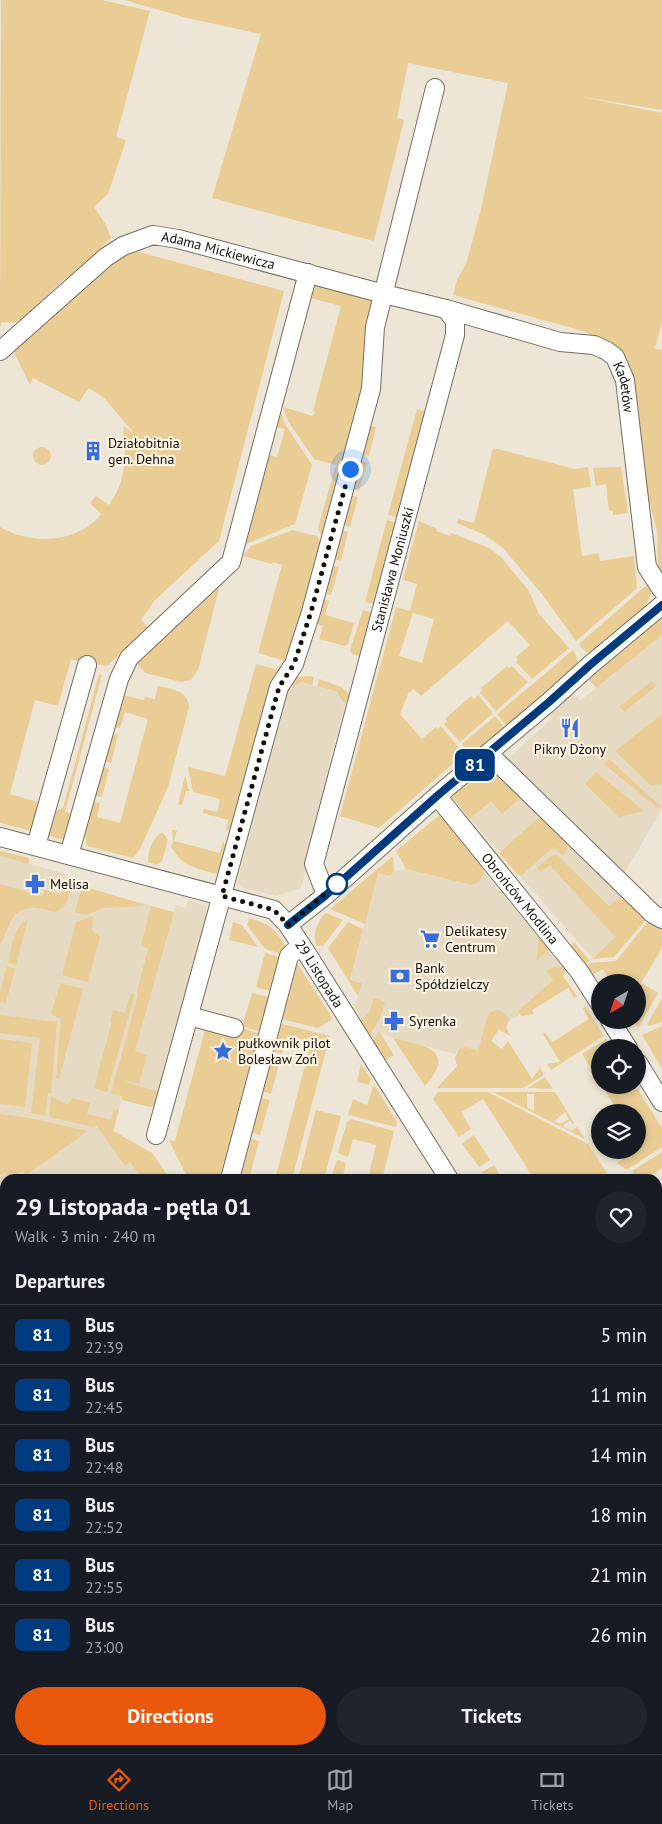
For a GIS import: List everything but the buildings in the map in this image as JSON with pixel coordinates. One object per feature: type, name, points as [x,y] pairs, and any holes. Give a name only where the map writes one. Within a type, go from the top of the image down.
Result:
[{"type":"street","points":[[156,1135],[279,687],[294,664],[308,620],[371,389],[375,326],[435,88]]},
{"type":"street","name":"Adama Mickiewicza","points":[[0,351],[106,257],[124,246],[153,235],[178,239],[384,294]]},
{"type":"street","points":[[69,855],[119,679],[129,658],[231,562],[308,273]]},
{"type":"street","points":[[384,294],[446,309]]},
{"type":"street","name":"Kadetów","points":[[446,309],[560,342],[594,345],[615,357],[625,380],[647,567],[662,590]]},
{"type":"street","name":"Stanisława Moniuszki","points":[[326,895],[314,864],[455,335],[455,321],[446,309]]},
{"type":"street","points":[[288,925],[326,895],[437,796],[662,605]]},
{"type":"street","points":[[36,846],[87,665]]},
{"type":"street","points":[[488,753],[653,914],[662,919]]},
{"type":"street","name":"Obrońców Modlina","points":[[437,796],[579,971],[591,990]]},
{"type":"street","name":"29 Listopada","points":[[0,837],[274,910],[288,925],[446,1174]]},
{"type":"street","points":[[231,1174],[288,956],[301,945]]},
{"type":"street","points":[[189,1016],[234,1028]]},
{"type":"street","points":[[646,1076],[662,1102]]},
{"type":"shaded area","points":[[1,0],[102,0],[150,11],[116,137],[126,140],[108,194],[94,207],[106,225],[111,238],[70,278],[64,279],[23,319],[13,323],[2,322],[0,328]]},
{"type":"shaded area","points":[[124,0],[662,0],[662,110],[578,96],[662,113],[662,322],[655,348],[662,350],[662,580],[658,569],[657,531],[649,501],[630,379],[611,348],[586,332],[453,295],[457,280],[467,261],[481,209],[508,83],[408,63],[397,118],[404,120],[374,241],[212,198],[261,34],[187,18]]},
{"type":"shaded area","points":[[135,251],[284,291],[219,541],[154,601],[141,620],[148,628],[107,666],[98,664],[97,666],[71,659],[58,706],[35,700],[10,794],[38,802],[31,831],[0,823],[0,527],[25,537],[39,539],[67,536],[91,524],[101,514],[90,503],[96,496],[109,505],[122,476],[124,467],[123,426],[133,432],[105,399],[89,388],[79,402],[33,378],[30,385],[13,350],[115,261]]},
{"type":"shaded area","points":[[319,284],[370,297],[373,301],[366,376],[325,540],[318,530],[336,465],[314,459],[288,421],[283,407],[313,416],[315,412],[313,411],[341,306],[307,297],[313,285]]},
{"type":"shaded area","points":[[417,409],[428,412],[400,518],[388,515]]},
{"type":"shaded area","points":[[281,413],[285,424],[312,465],[295,524],[241,546],[266,454],[277,457],[285,429],[277,427]]},
{"type":"shaded area","points":[[367,425],[376,427],[369,456],[359,453]]},
{"type":"shaded area","points":[[42,447],[48,450],[51,456],[48,462],[42,465],[36,462],[33,456],[36,450]]},
{"type":"shaded area","points":[[493,448],[575,469],[588,467],[591,487],[573,489],[582,556],[599,553],[600,561],[634,556],[637,588],[576,641],[541,593],[503,548],[485,535],[457,523],[458,519],[474,523]]},
{"type":"shaded area","points":[[357,459],[367,462],[359,491],[350,489]]},
{"type":"shaded area","points":[[621,467],[628,513],[613,515],[613,511],[609,511],[606,484],[596,486],[593,468]]},
{"type":"shaded area","points":[[348,495],[358,497],[350,527],[340,524]]},
{"type":"shaded area","points":[[387,520],[398,523],[377,605],[365,602]]},
{"type":"shaded area","points":[[419,521],[437,529],[436,531],[450,536],[451,533],[489,548],[501,557],[529,591],[539,614],[569,648],[532,679],[516,662],[518,660],[516,657],[530,645],[508,621],[421,696],[413,689],[408,694],[400,714],[422,739],[436,727],[438,729],[441,726],[464,754],[379,828],[340,816],[396,607],[410,611],[417,584],[403,580]],"holes":[[[413,613],[434,619],[422,663],[399,656]]]},
{"type":"shaded area","points":[[339,529],[348,532],[341,561],[331,558]]},
{"type":"shaded area","points":[[292,530],[317,536],[323,547],[289,662],[258,653],[282,565],[243,556],[251,546]]},
{"type":"shaded area","points":[[329,564],[339,567],[331,595],[322,593]]},
{"type":"shaded area","points":[[219,583],[198,670],[191,680],[181,682],[145,673],[138,665],[138,659]]},
{"type":"shaded area","points":[[649,583],[651,593],[645,607],[592,653],[586,652],[579,644]]},
{"type":"shaded area","points":[[321,599],[329,601],[325,615],[354,623],[348,644],[345,646],[319,639],[323,626],[314,623]]},
{"type":"shaded area","points":[[363,610],[374,613],[363,657],[352,654],[350,650]]},
{"type":"shaded area","points":[[662,615],[662,635],[596,688],[588,678]]},
{"type":"shaded area","points":[[662,635],[662,714],[615,751],[651,786],[662,784],[662,809],[622,877],[504,763],[552,718],[547,712],[572,692],[580,701]]},
{"type":"shaded area","points":[[573,650],[578,665],[507,727],[497,714]]},
{"type":"shaded area","points":[[256,664],[278,670],[279,666],[284,668],[231,829],[226,831],[228,820],[203,813],[204,809],[217,812],[220,799],[193,792],[188,767],[225,776]]},
{"type":"shaded area","points":[[507,666],[509,668],[512,666],[528,682],[496,711],[480,693],[483,690],[481,688]]},
{"type":"shaded area","points":[[99,674],[102,675],[65,812],[76,815],[65,840],[47,835],[53,812],[63,808]]},
{"type":"shaded area","points":[[295,677],[314,677],[312,685],[301,682],[292,688]]},
{"type":"shaded area","points":[[319,679],[341,687],[349,694],[345,705],[337,692],[317,686]]},
{"type":"shaded area","points":[[652,681],[656,686],[624,712],[620,706]]},
{"type":"shaded area","points":[[301,682],[337,692],[345,705],[327,770],[331,772],[301,888],[276,896],[243,888],[237,883],[286,691]]},
{"type":"shaded area","points":[[158,686],[178,691],[186,697],[189,707],[168,787],[140,849],[133,858],[87,846],[85,836],[93,802],[100,803],[97,817],[120,823],[148,719],[125,712],[120,728],[113,727],[122,695],[144,700],[145,697],[155,699]]},
{"type":"shaded area","points":[[478,695],[493,713],[460,742],[444,724],[447,721],[445,719],[471,696],[474,699]]},
{"type":"shaded area","points":[[662,714],[662,784],[651,786],[615,751]]},
{"type":"shaded area","points":[[495,716],[505,728],[472,757],[462,744]]},
{"type":"shaded area","points":[[112,733],[118,735],[111,763],[104,761]]},
{"type":"shaded area","points":[[609,759],[661,807],[654,808],[655,806],[604,764]]},
{"type":"shaded area","points":[[487,766],[497,770],[524,795],[502,814],[491,801],[470,819],[452,797]]},
{"type":"shaded area","points":[[103,767],[109,769],[102,797],[95,796]]},
{"type":"shaded area","points":[[596,772],[644,811],[619,817],[585,784]]},
{"type":"shaded area","points":[[185,776],[189,791],[186,791],[182,805],[178,804]]},
{"type":"shaded area","points":[[524,795],[649,916],[593,959],[470,819],[491,801],[502,813]]},
{"type":"shaded area","points":[[442,813],[483,863],[484,873],[479,882],[471,885],[406,869],[396,851]]},
{"type":"shaded area","points":[[543,814],[566,838],[566,850],[563,856],[553,847],[522,875],[518,875],[499,853]]},
{"type":"shaded area","points":[[172,830],[177,830],[174,841],[220,853],[223,842],[229,850],[222,876],[195,868],[181,860],[171,847],[173,841]]},
{"type":"shaded area","points":[[162,832],[168,840],[162,861],[157,865],[148,862],[149,853],[153,841]]},
{"type":"shaded area","points":[[0,851],[29,858],[29,864],[0,856]]},
{"type":"shaded area","points":[[556,854],[609,906],[617,899],[627,901],[649,916],[614,957],[593,959],[615,937],[550,865],[541,872],[537,868],[552,855]]},
{"type":"shaded area","points":[[0,856],[67,874],[65,881],[72,884],[173,912],[176,905],[186,908],[188,900],[205,906],[208,913],[206,926],[159,1094],[156,1091],[126,1083],[113,1131],[152,1153],[167,1174],[0,1174]]},
{"type":"shaded area","points":[[393,856],[394,871],[390,876],[378,873],[365,924],[330,909]]},
{"type":"shaded area","points":[[406,869],[471,885],[483,877],[484,873],[521,916],[526,917],[561,966],[553,967],[546,971],[553,980],[519,1010],[518,1017],[510,1019],[502,1012],[490,1012],[478,1051],[466,1047],[455,1054],[393,1038],[379,1032],[373,1042],[350,1006],[355,1003],[362,983],[350,980],[378,873],[390,876],[394,871]]},
{"type":"shaded area","points":[[65,881],[72,884],[67,900],[60,910],[56,912],[35,908],[24,909],[14,916],[0,945],[0,884],[43,896],[44,890],[61,894]]},
{"type":"shaded area","points":[[82,886],[145,904],[143,906],[103,908],[87,915],[75,912]]},
{"type":"shaded area","points":[[151,906],[174,912],[135,1051],[147,1055],[139,1084],[126,1082],[156,1091],[159,1094],[155,1106],[150,1107],[122,1100],[122,1096],[111,1093],[138,995],[137,991],[148,949],[141,945]]},
{"type":"shaded area","points":[[326,913],[343,920],[323,946],[317,946],[316,928]]},
{"type":"shaded area","points":[[93,916],[92,930],[100,937],[88,981],[90,983],[62,975],[76,922]]},
{"type":"shaded area","points":[[249,918],[267,925],[275,931],[286,947],[284,955],[265,949],[247,925]]},
{"type":"shaded area","points":[[28,919],[16,965],[8,963],[16,932]]},
{"type":"shaded area","points":[[650,919],[662,927],[662,948],[646,975],[606,974],[603,969],[590,976],[584,970],[590,963],[616,961]]},
{"type":"shaded area","points":[[233,922],[242,925],[258,947],[229,940]]},
{"type":"shaded area","points":[[348,922],[363,929],[350,980],[362,983],[358,996],[328,948]]},
{"type":"shaded area","points":[[539,934],[549,949],[537,961]]},
{"type":"shaded area","points":[[574,942],[590,961],[584,965],[570,947]]},
{"type":"shaded area","points":[[265,953],[284,958],[274,992],[256,987]]},
{"type":"shaded area","points":[[294,959],[333,1019],[318,1028],[281,1019]]},
{"type":"shaded area","points":[[7,966],[15,969],[6,1003],[0,1002],[0,993]]},
{"type":"shaded area","points":[[563,966],[566,970],[563,976],[577,996],[574,998],[568,988],[532,1010],[534,1014],[522,1016],[518,1012],[519,1010],[553,980],[546,971],[553,967]]},
{"type":"shaded area","points":[[60,983],[83,989],[59,1079],[56,1078],[61,1019],[51,1014]]},
{"type":"shaded area","points":[[646,986],[658,993],[646,1014]]},
{"type":"shaded area","points":[[131,993],[134,994],[134,997],[107,1092],[94,1088],[112,1021],[110,1021],[113,1010],[125,1013]]},
{"type":"shaded area","points":[[252,993],[273,998],[264,1033],[242,1026]]},
{"type":"shaded area","points":[[374,998],[385,1002],[381,1016],[369,1037],[360,1023],[370,1011]]},
{"type":"shaded area","points":[[662,999],[662,1022],[649,1026],[647,1024]]},
{"type":"shaded area","points":[[585,1006],[591,1015],[591,1029],[600,1029],[604,1036],[599,1039],[591,1039],[591,1044],[551,1070],[547,1064],[560,1062],[543,1034],[545,1032],[552,1042],[589,1019],[583,1009]]},
{"type":"shaded area","points":[[497,1010],[510,1019],[506,1027],[511,1037],[499,1029],[491,1041],[502,1049],[508,1041],[532,1079],[540,1068],[544,1075],[523,1088],[437,1088],[457,1066],[455,1058],[459,1049],[466,1047],[478,1051],[488,1015],[490,1012]]},
{"type":"shaded area","points":[[0,1015],[57,1022],[51,1093],[48,1093],[45,1116],[31,1113],[40,1038],[0,1033]]},
{"type":"shaded area","points":[[279,1023],[330,1036],[293,1174],[276,1174],[311,1043],[287,1036],[282,1054],[269,1050]]},
{"type":"shaded area","points":[[206,1026],[240,1035],[242,1028],[263,1035],[226,1174],[186,1174],[169,1140],[175,1141]]},
{"type":"shaded area","points":[[662,1026],[662,1069],[646,1039],[642,1035]]},
{"type":"shaded area","points":[[379,1031],[394,1055],[385,1061],[373,1042]]},
{"type":"shaded area","points":[[393,1038],[425,1047],[433,1051],[437,1056],[438,1064],[425,1086]]},
{"type":"shaded area","points":[[0,1039],[32,1043],[25,1107],[0,1104]]},
{"type":"shaded area","points":[[591,1048],[591,1068],[582,1054]]},
{"type":"shaded area","points":[[267,1056],[280,1060],[271,1094],[258,1090]]},
{"type":"shaded area","points":[[361,1064],[371,1079],[369,1085],[357,1082]]},
{"type":"shaded area","points":[[545,1077],[553,1089],[528,1088]]},
{"type":"shaded area","points":[[374,1084],[397,1122],[396,1127],[348,1115],[353,1099],[367,1105]]},
{"type":"shaded area","points":[[438,1092],[488,1092],[588,1144],[591,1149],[591,1159],[598,1159],[607,1173],[531,1174],[483,1099],[461,1112],[471,1129],[459,1137],[433,1099]]},
{"type":"shaded area","points":[[493,1092],[555,1092],[574,1123],[572,1124],[570,1120],[562,1126],[572,1131],[577,1127],[585,1139]],"holes":[[[527,1094],[534,1094],[534,1111],[527,1107]],[[565,1112],[569,1119],[560,1124],[554,1121]]]},
{"type":"shaded area","points":[[607,1094],[641,1094],[662,1128],[662,1147],[646,1157],[646,1104],[614,1104]]},
{"type":"shaded area","points":[[51,1096],[68,1105],[72,1098],[90,1103],[87,1114],[111,1120],[114,1110],[119,1110],[113,1131],[152,1153],[167,1174],[138,1174],[130,1162],[125,1166],[96,1125],[94,1127],[49,1117]]},
{"type":"shaded area","points":[[256,1096],[270,1100],[260,1135],[247,1131]]},
{"type":"shaded area","points":[[316,1110],[341,1116],[325,1174],[299,1174]]},
{"type":"shaded area","points":[[0,1114],[30,1118],[88,1131],[27,1174],[23,1170],[18,1174],[7,1174],[5,1172],[0,1174]]},
{"type":"shaded area","points":[[351,1119],[394,1131],[383,1174],[369,1174],[376,1145],[353,1139],[348,1157],[338,1152],[347,1122]]},
{"type":"shaded area","points":[[474,1135],[490,1160],[479,1167],[462,1144]]},
{"type":"shaded area","points":[[245,1137],[259,1141],[250,1174],[236,1171]]},
{"type":"shaded area","points":[[662,1152],[662,1168],[653,1174],[634,1174],[632,1171]]},
{"type":"shaded area","points":[[623,1159],[643,1159],[628,1169],[617,1163]]},
{"type":"shaded area","points":[[338,1160],[346,1163],[343,1174],[332,1174]]},
{"type":"shaded area","points":[[494,1165],[499,1174],[483,1174],[482,1172]]},
{"type":"bus line","name":"81","points":[[288,925],[326,895],[437,796],[662,605]]},
{"type":"place","name":"Działobitnia gen. Dehna","points":[[93,451]]},
{"type":"place","name":"Pikny Dżony","points":[[570,728]]},
{"type":"place","name":"Melisa","points":[[35,884]]},
{"type":"place","name":"Delikatesy Centrum","points":[[430,939]]},
{"type":"place","name":"Bank Spółdzielczy","points":[[400,976]]},
{"type":"place","name":"Syrenka","points":[[394,1021]]},
{"type":"place","name":"pułkownik pilot Bolesław Zoń","points":[[223,1051]]},
{"type":"route","points":[[337,884],[288,925],[274,910],[222,896],[279,687],[294,664],[311,612],[350,469]]}]
